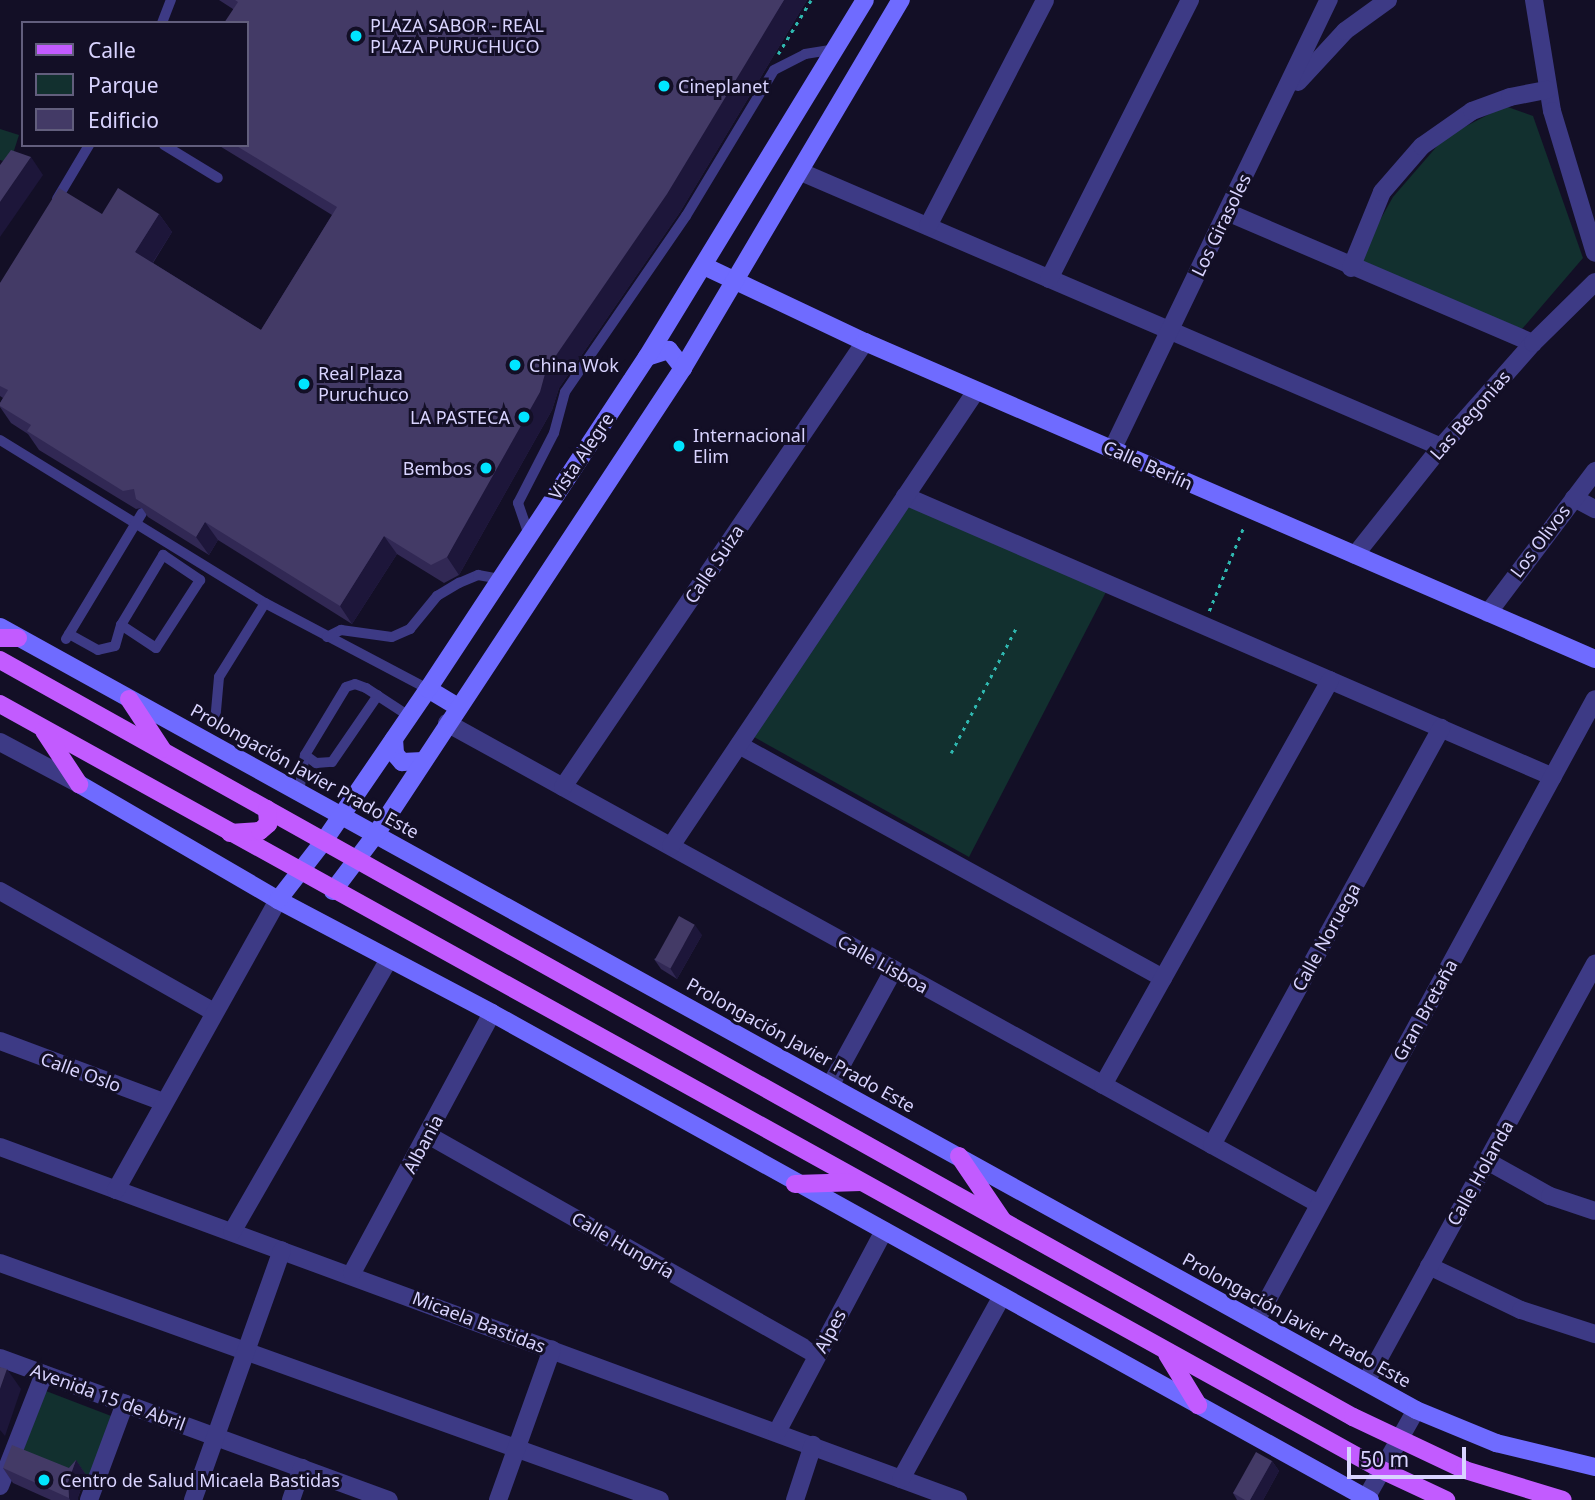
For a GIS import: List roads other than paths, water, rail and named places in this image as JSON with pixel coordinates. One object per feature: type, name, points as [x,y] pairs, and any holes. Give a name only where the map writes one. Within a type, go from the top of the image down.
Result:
[{"type":"main road","points":[[0,638],[18,638]]},
{"type":"main road","points":[[0,660],[1005,1224],[1399,1440],[1494,1482],[1563,1500]]},
{"type":"main road","points":[[129,699],[164,751]]},
{"type":"main road","points":[[0,704],[226,832],[1382,1470],[1446,1500]]},
{"type":"main road","points":[[42,728],[79,784]]},
{"type":"main road","points":[[226,832],[260,831],[268,824],[267,809]]},
{"type":"main road","points":[[959,1156],[1005,1224]]},
{"type":"main road","points":[[795,1184],[863,1182]]},
{"type":"main road","points":[[1160,1346],[1182,1373],[1198,1405]]},
{"type":"street","name":"Vista Alegre","points":[[278,900],[324,841],[428,689],[647,357],[865,0]]},
{"type":"street","name":"Vista Alegre","points":[[333,891],[376,834],[683,368],[737,282],[901,0]]},
{"type":"street","points":[[928,226],[1045,0]]},
{"type":"street","points":[[1049,279],[1189,0]]},
{"type":"street","name":"Los Girasoles","points":[[1112,450],[1329,0]]},
{"type":"street","points":[[1279,107],[1327,48],[1388,0]]},
{"type":"street","points":[[1534,0],[1547,90],[1595,253]]},
{"type":"street","points":[[1351,268],[1382,192],[1422,146],[1472,111],[1510,96],[1547,90]]},
{"type":"street","points":[[802,172],[1441,447]]},
{"type":"street","points":[[1227,212],[1351,268],[1533,342]]},
{"type":"street","name":"Calle Berlín","points":[[704,266],[976,391],[1595,659]]},
{"type":"street","name":"Las Begonias","points":[[1355,555],[1441,447],[1533,342],[1595,282]]},
{"type":"street","name":"Calle Suiza","points":[[563,787],[865,342]]},
{"type":"street","points":[[647,357],[669,350],[683,368]]},
{"type":"street","points":[[671,846],[976,391]]},
{"type":"street","name":"Los Olivos","points":[[1488,613],[1595,471]]},
{"type":"street","points":[[905,496],[1553,777]]},
{"type":"street","points":[[1574,498],[1595,509]]},
{"type":"street","name":"Prolongación Javier Prado Este","points":[[0,627],[1416,1410],[1496,1443],[1595,1467]]},
{"type":"street","points":[[1103,1085],[1329,680]]},
{"type":"street","points":[[428,689],[458,707]]},
{"type":"street","name":"Gran Bretaña","points":[[1256,1321],[1595,699]]},
{"type":"street","name":"Calle Lisboa","points":[[447,723],[1319,1204]]},
{"type":"street","name":"Calle Noruega","points":[[1212,1145],[1441,728]]},
{"type":"street","points":[[394,739],[395,754],[402,762],[423,761]]},
{"type":"street","points":[[0,742],[79,784],[278,900],[492,1013],[795,1184],[1367,1499],[1416,1410]]},
{"type":"street","points":[[738,745],[1163,978]]},
{"type":"street","points":[[0,891],[212,1011]]},
{"type":"street","points":[[116,1190],[212,1011],[278,900]]},
{"type":"street","points":[[232,1232],[389,959]]},
{"type":"street","name":"Calle Holanda","points":[[1366,1382],[1595,964]]},
{"type":"street","points":[[830,1086],[894,970]]},
{"type":"street","name":"Albania","points":[[352,1273],[492,1013]]},
{"type":"street","name":"Calle Oslo","points":[[0,1041],[163,1102]]},
{"type":"street","name":"Calle Hungría","points":[[428,1135],[817,1355]]},
{"type":"street","name":"Micaela Bastidas","points":[[0,1147],[352,1273],[958,1500]]},
{"type":"street","points":[[1487,1161],[1550,1196],[1595,1211]]},
{"type":"street","name":"Alpes","points":[[777,1432],[884,1231]]},
{"type":"street","points":[[193,1500],[282,1250]]},
{"type":"street","points":[[0,1263],[660,1500]]},
{"type":"street","points":[[1429,1266],[1521,1310],[1595,1335]]},
{"type":"street","points":[[901,1479],[1002,1296]]},
{"type":"street","points":[[498,1500],[552,1349]]},
{"type":"street","name":"Avenida 15 de Abril","points":[[0,1359],[389,1500]]},
{"type":"street","points":[[0,1486],[44,1374]]},
{"type":"street","points":[[89,1500],[125,1403]]},
{"type":"street","points":[[795,1500],[813,1445]]},
{"type":"street","points":[[290,1500],[302,1468]]},
{"type":"lane","points":[[163,21],[171,0]]},
{"type":"lane","points":[[529,535],[517,503],[554,433],[565,393],[686,216],[774,70],[804,54],[836,49]]},
{"type":"lane","points":[[49,211],[88,147]]},
{"type":"lane","points":[[167,147],[218,178]]},
{"type":"lane","points":[[0,440],[265,603],[428,689]]},
{"type":"lane","points":[[121,625],[156,648],[200,580],[163,555],[121,625],[114,646],[98,650],[67,637],[142,513]]},
{"type":"lane","points":[[327,636],[341,630],[392,637],[410,629],[436,596],[458,583],[478,575],[500,579]]},
{"type":"lane","points":[[215,722],[219,677],[265,603]]},
{"type":"lane","points":[[299,792],[305,755],[346,687],[355,684],[378,695],[409,716]]},
{"type":"lane","points":[[305,755],[316,763],[332,762],[378,695]]},
{"type":"place","name":"PLAZA SABOR - REAL PLAZA PURUCHUCO","points":[[356,36]]},
{"type":"place","name":"Cineplanet","points":[[664,86]]},
{"type":"place","name":"China Wok","points":[[515,365]]},
{"type":"place","name":"Real Plaza Puruchuco","points":[[304,384]]},
{"type":"place","name":"LA PASTECA","points":[[524,417]]},
{"type":"place","name":"Internacional Elim","points":[[679,446]]},
{"type":"place","name":"Bembos","points":[[486,468]]},
{"type":"place","name":"Centro de Salud Micaela Bastidas","points":[[44,1480]]}]
